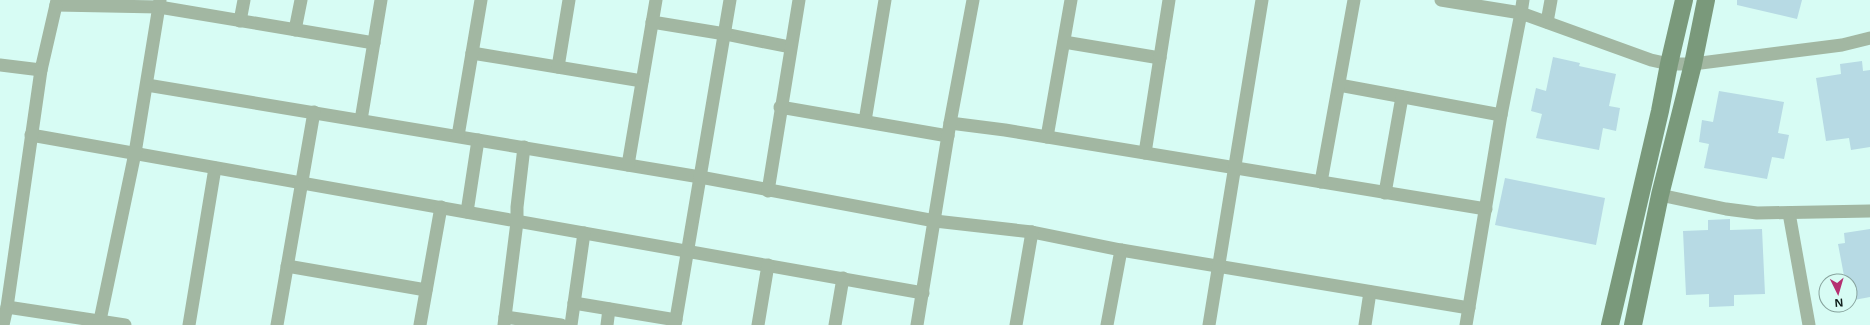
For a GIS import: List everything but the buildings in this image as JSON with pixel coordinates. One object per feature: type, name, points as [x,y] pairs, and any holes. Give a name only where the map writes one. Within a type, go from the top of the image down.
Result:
[{"type":"main road","points":[[1610,325],[1660,111],[1684,0]]},
{"type":"main road","points":[[1633,325],[1660,196],[1693,64],[1706,0]]},
{"type":"street","points":[[240,21],[244,0]]},
{"type":"street","points":[[295,30],[300,0]]},
{"type":"street","points":[[361,120],[381,0]]},
{"type":"street","points":[[458,136],[481,0]]},
{"type":"street","points":[[558,67],[569,0]]},
{"type":"street","points":[[628,165],[656,0]]},
{"type":"street","points":[[574,303],[676,322],[730,0]]},
{"type":"street","points":[[768,191],[780,107],[799,0]]},
{"type":"street","points":[[866,121],[885,0]]},
{"type":"street","points":[[917,325],[949,129],[973,0]]},
{"type":"street","points":[[1048,137],[1071,0]]},
{"type":"street","points":[[1145,153],[1169,0]]},
{"type":"street","points":[[1208,325],[1262,0]]},
{"type":"street","points":[[1321,182],[1354,0]]},
{"type":"street","points":[[1441,0],[1522,6],[1546,22],[1651,60],[1669,64],[1693,64],[1842,45],[1870,38]]},
{"type":"street","points":[[1546,22],[1551,0]]},
{"type":"street","points":[[3,325],[7,307],[6,270],[31,135],[41,70],[56,2],[160,4],[240,21],[374,43]]},
{"type":"street","points":[[99,323],[135,153],[148,84],[160,4]]},
{"type":"street","points":[[1466,325],[1501,115],[1522,6]]},
{"type":"street","points":[[652,22],[725,34],[790,47]]},
{"type":"street","points":[[1064,42],[1160,58]]},
{"type":"street","points":[[472,52],[642,81]]},
{"type":"street","points":[[0,65],[41,70]]},
{"type":"street","points":[[148,84],[700,177],[768,191],[935,221],[1032,232],[1121,250],[1469,308]]},
{"type":"street","points":[[1339,85],[1501,115]]},
{"type":"street","points":[[1385,193],[1402,96]]},
{"type":"street","points":[[780,107],[866,121],[1048,137],[1486,209]]},
{"type":"street","points":[[277,325],[314,112]]},
{"type":"street","points":[[31,135],[441,207],[517,222],[688,250],[923,292]]},
{"type":"street","points":[[467,212],[478,140]]},
{"type":"street","points":[[524,147],[517,207],[517,222],[504,321],[561,325]]},
{"type":"street","points":[[189,325],[215,168]]},
{"type":"street","points":[[1660,196],[1726,209],[1756,213],[1870,211]]},
{"type":"street","points":[[420,325],[441,207]]},
{"type":"street","points":[[1789,213],[1809,325]]},
{"type":"street","points":[[1016,325],[1032,232]]},
{"type":"street","points":[[571,325],[584,233]]},
{"type":"street","points":[[1107,325],[1121,250]]},
{"type":"street","points":[[758,325],[768,265]]},
{"type":"street","points":[[287,266],[426,290]]},
{"type":"street","points":[[835,325],[844,278]]},
{"type":"street","points":[[1365,325],[1370,292]]},
{"type":"street","points":[[7,307],[99,323],[125,325]]},
{"type":"street","points":[[607,325],[609,309]]}]
